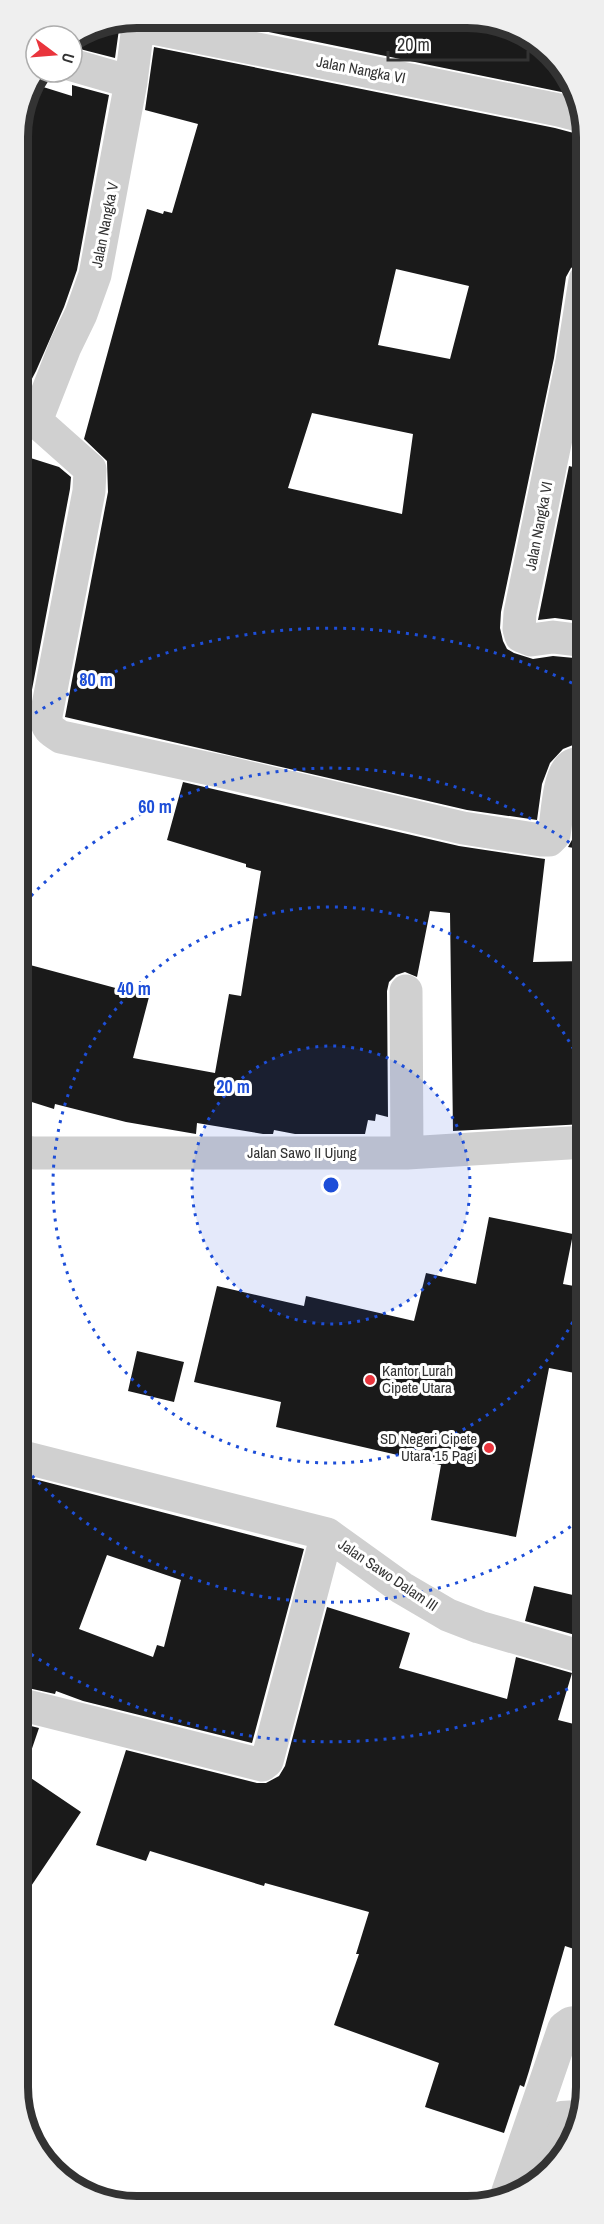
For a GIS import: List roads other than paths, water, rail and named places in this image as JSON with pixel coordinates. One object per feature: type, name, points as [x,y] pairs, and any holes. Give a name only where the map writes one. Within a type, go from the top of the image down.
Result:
[{"type":"street","name":"Jalan Nangka V","points":[[29,415],[81,314],[95,275],[131,82],[138,28]]},
{"type":"street","name":"Jalan Nangka VI","points":[[172,28],[573,114]]},
{"type":"street","points":[[84,68],[131,82]]},
{"type":"street","name":"Jalan Nangka VI","points":[[576,337],[520,613],[519,629],[521,636],[526,639],[553,637],[576,639]]},
{"type":"street","points":[[29,419],[90,469],[91,480],[46,716],[46,725],[50,731],[61,737],[229,773],[462,828],[541,840],[549,840],[554,835],[563,777],[570,766],[576,764]]},
{"type":"street","points":[[406,992],[407,1153]]},
{"type":"street","name":"Jalan Sawo II Ujung","points":[[28,1152],[407,1153],[575,1143]]},
{"type":"street","points":[[28,1458],[327,1534],[267,1761],[262,1765],[28,1706]]},
{"type":"street","name":"Jalan Sawo Dalam III","points":[[327,1534],[402,1588],[448,1615],[479,1627],[575,1655]]},
{"type":"street","points":[[510,2186],[564,2028],[575,2022]]},
{"type":"lane","points":[[541,2165],[555,2121],[561,2112],[573,2111]]},
{"type":"place","name":"Kantor Lurah Cipete Utara","points":[[370,1380]]},
{"type":"place","name":"SD Negeri Cipete Utara 15 Pagi","points":[[489,1448]]}]
